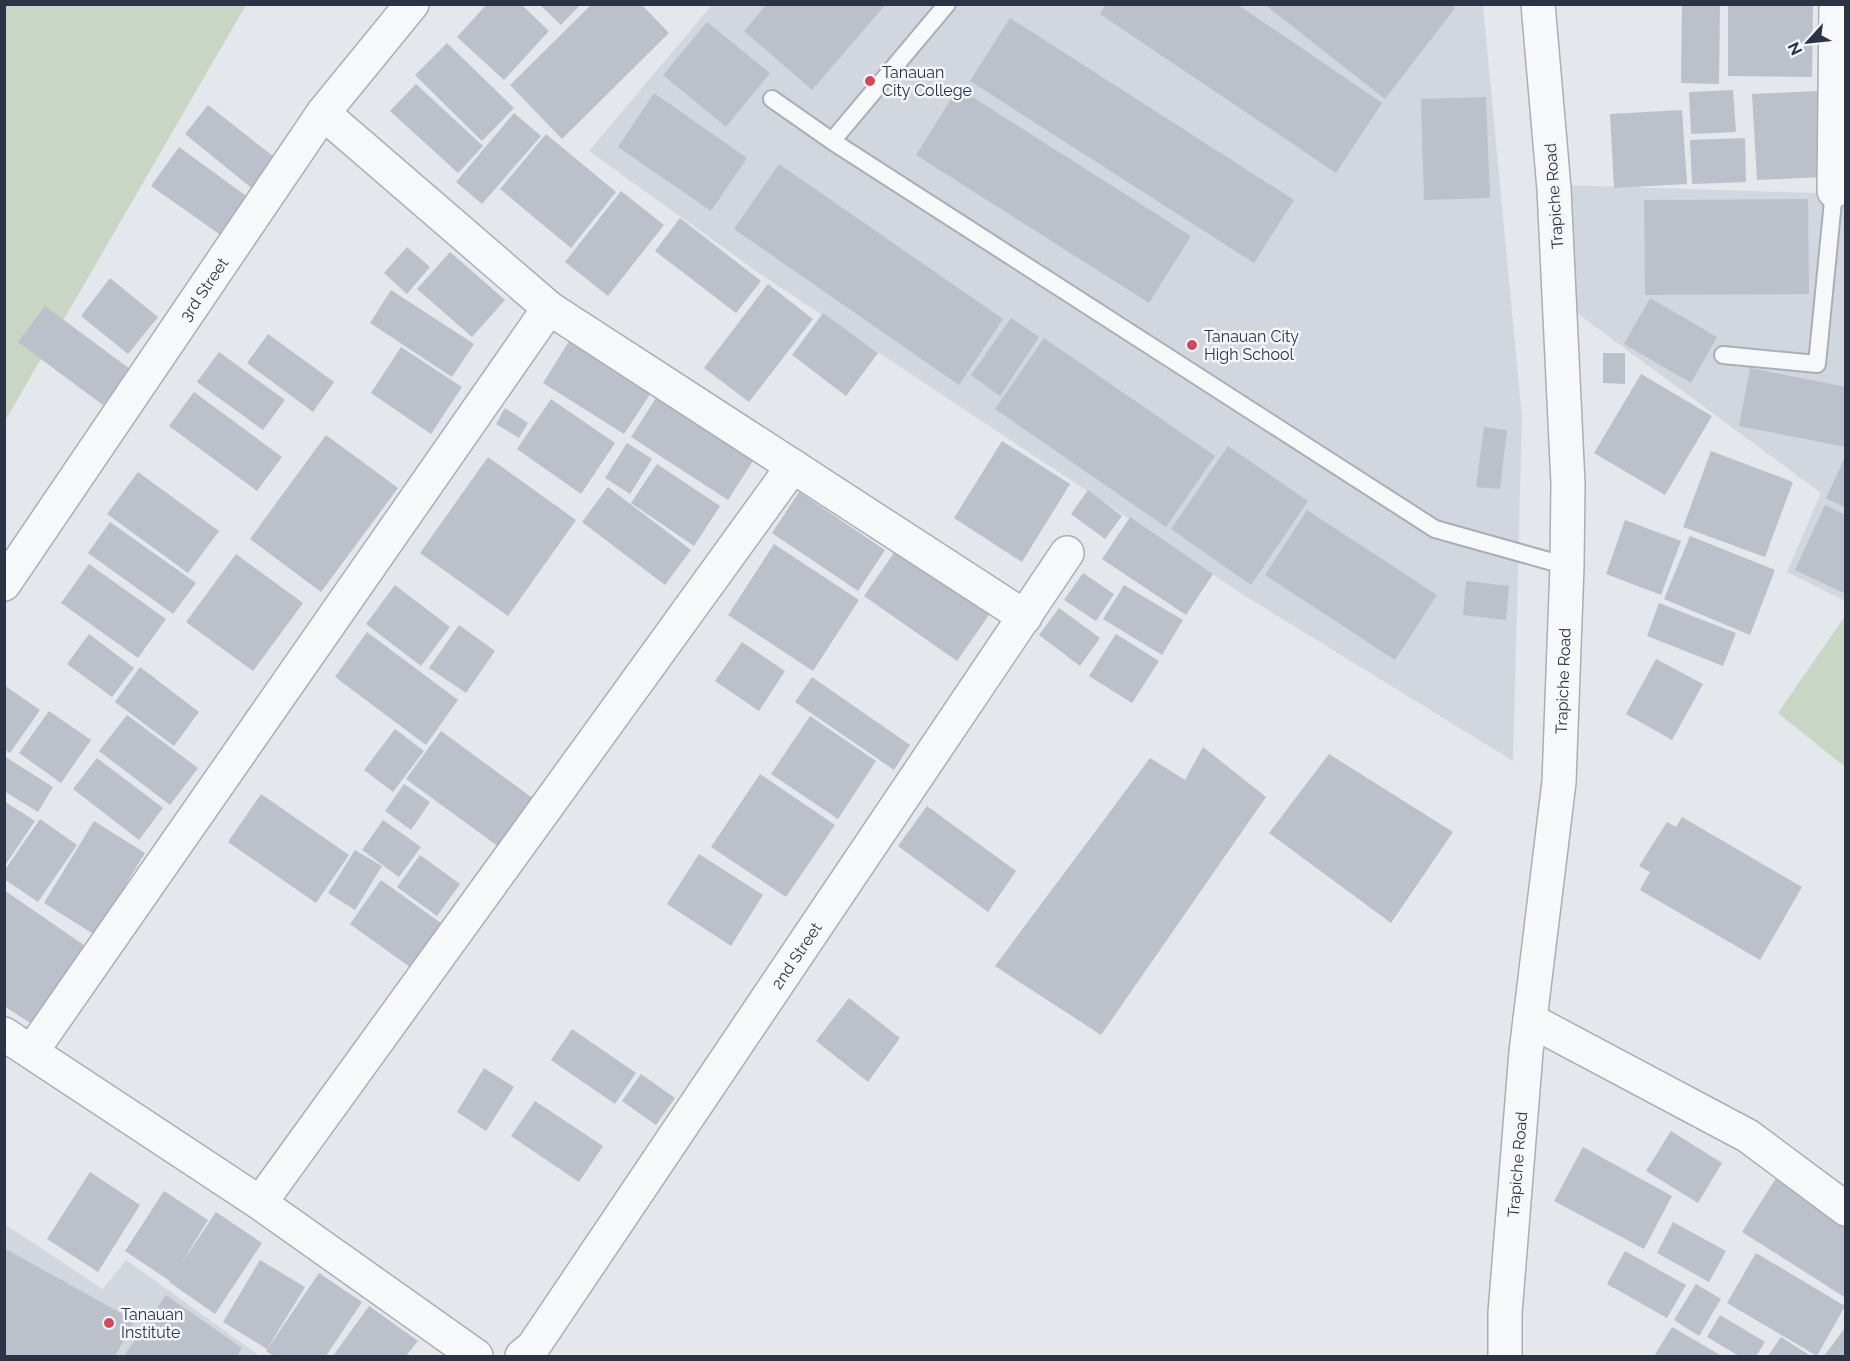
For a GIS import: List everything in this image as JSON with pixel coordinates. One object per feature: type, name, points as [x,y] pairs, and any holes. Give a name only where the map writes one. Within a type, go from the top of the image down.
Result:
[{"type":"street","name":"3rd Street","points":[[4,584],[322,113],[412,4]]},
{"type":"street","name":"Trapiche Road","points":[[1505,1356],[1505,1313],[1530,1020],[1559,782],[1567,566],[1568,484],[1554,189],[1538,4]]},
{"type":"street","points":[[1836,4],[1840,191]]},
{"type":"street","points":[[322,113],[549,308],[1025,616]]},
{"type":"street","points":[[32,1051],[549,308]]},
{"type":"street","points":[[260,1203],[793,466]]},
{"type":"street","name":"2nd Street","points":[[522,1356],[540,1337],[1067,553]]},
{"type":"street","points":[[1530,1020],[1748,1136],[1845,1209]]},
{"type":"street","points":[[4,1034],[260,1203],[476,1356]]},
{"type":"lane","points":[[832,141],[947,4]]},
{"type":"lane","points":[[771,99],[832,141],[1434,529],[1567,566]]},
{"type":"lane","points":[[1723,355],[1817,364],[1840,191]]},
{"type":"shaded area","name":"Tanauan City High School","points":[[712,5],[1483,5],[1522,418],[1513,761],[1247,597],[759,273],[589,151]]},
{"type":"shaded area","points":[[1564,185],[1845,194],[1845,601],[1787,572],[1821,493],[1570,308]]},
{"type":"shaded area","name":"Tanauan Institute","points":[[4,1224],[103,1289],[126,1260],[260,1356],[5,1356]]},
{"type":"green space","points":[[5,5],[246,5],[5,421]]},
{"type":"green space","points":[[1845,616],[1845,767],[1778,713]]},
{"type":"building","points":[[487,4],[521,4],[549,31],[504,80],[457,37]]},
{"type":"building","points":[[539,4],[581,4],[561,25]]},
{"type":"building","points":[[592,4],[641,4],[669,33],[562,139],[510,85]]},
{"type":"building","points":[[767,4],[886,4],[812,90],[744,31]]},
{"type":"building","points":[[1106,4],[1237,4],[1382,103],[1336,173],[1100,14]]},
{"type":"building","points":[[1264,4],[1451,4],[1455,8],[1385,99]]},
{"type":"building","points":[[1682,4],[1720,4],[1719,84],[1681,83]]},
{"type":"building","points":[[1728,4],[1813,4],[1812,77],[1728,76]]},
{"type":"building","points":[[1010,18],[1294,200],[1254,263],[970,81]]},
{"type":"building","points":[[707,22],[770,73],[726,127],[663,75]]},
{"type":"building","points":[[447,43],[514,108],[482,141],[415,75]]},
{"type":"building","points":[[416,84],[483,146],[458,173],[390,111]]},
{"type":"building","points":[[958,88],[1191,236],[1149,303],[916,155]]},
{"type":"building","points":[[1733,90],[1736,132],[1691,134],[1689,92]]},
{"type":"building","points":[[1820,91],[1825,177],[1757,180],[1752,94]]},
{"type":"building","points":[[654,93],[747,158],[711,211],[618,147]]},
{"type":"building","points":[[1486,97],[1490,198],[1424,200],[1421,99]]},
{"type":"building","points":[[208,105],[278,160],[254,190],[185,134]]},
{"type":"building","points":[[1682,110],[1687,184],[1614,188],[1610,114]]},
{"type":"building","points":[[514,113],[541,136],[482,204],[456,182]]},
{"type":"building","points":[[546,134],[616,192],[571,248],[500,189]]},
{"type":"building","points":[[1745,138],[1746,182],[1692,184],[1690,140]]},
{"type":"building","points":[[179,147],[249,198],[222,236],[151,186]]},
{"type":"building","points":[[779,164],[1003,319],[959,385],[734,229]]},
{"type":"building","points":[[621,191],[664,225],[608,296],[565,262]]},
{"type":"building","points":[[1808,199],[1809,294],[1645,295],[1644,200]]},
{"type":"building","points":[[680,218],[761,281],[736,313],[655,251]]},
{"type":"building","points":[[407,247],[430,267],[407,294],[384,273]]},
{"type":"building","points":[[450,252],[505,300],[472,337],[417,289]]},
{"type":"building","points":[[110,278],[158,317],[128,354],[81,316]]},
{"type":"building","points":[[768,284],[813,319],[749,402],[704,368]]},
{"type":"building","points":[[391,290],[474,344],[452,377],[370,323]]},
{"type":"building","points":[[1650,298],[1717,337],[1691,383],[1624,344]]},
{"type":"building","points":[[45,306],[130,369],[103,405],[18,342]]},
{"type":"building","points":[[823,313],[878,353],[846,396],[792,355]]},
{"type":"building","points":[[1011,318],[1039,337],[1000,396],[971,375]]},
{"type":"building","points":[[576,330],[658,382],[624,434],[543,383]]},
{"type":"building","points":[[268,334],[334,382],[313,412],[247,363]]},
{"type":"building","points":[[1044,338],[1215,456],[1166,527],[995,409]]},
{"type":"building","points":[[401,347],[462,387],[431,434],[371,393]]},
{"type":"building","points":[[219,352],[285,400],[263,430],[197,382]]},
{"type":"building","points":[[1603,353],[1625,353],[1625,384],[1603,383]]},
{"type":"building","points":[[1750,368],[1846,387],[1846,447],[1739,426]]},
{"type":"building","points":[[1641,374],[1712,416],[1665,495],[1594,453]]},
{"type":"building","points":[[663,387],[760,450],[728,500],[631,437]]},
{"type":"building","points":[[194,392],[282,457],[257,491],[169,426]]},
{"type":"building","points":[[551,399],[615,443],[581,494],[517,449]]},
{"type":"building","points":[[505,408],[528,423],[519,438],[496,424]]},
{"type":"building","points":[[1484,427],[1507,430],[1500,489],[1476,487]]},
{"type":"building","points":[[326,435],[398,488],[321,592],[250,539]]},
{"type":"building","points":[[1002,441],[1070,484],[1022,562],[954,518]]},
{"type":"building","points":[[627,443],[652,459],[630,494],[605,478]]},
{"type":"building","points":[[1228,446],[1308,501],[1251,585],[1171,529]]},
{"type":"building","points":[[1711,451],[1793,482],[1765,557],[1683,527]]},
{"type":"building","points":[[1846,455],[1846,508],[1826,498]]},
{"type":"building","points":[[488,457],[576,520],[508,616],[420,553]]},
{"type":"building","points":[[657,464],[720,506],[694,546],[631,503]]},
{"type":"building","points":[[138,472],[219,531],[188,573],[107,514]]},
{"type":"building","points":[[608,487],[691,550],[665,585],[582,522]]},
{"type":"building","points":[[1088,490],[1122,516],[1105,539],[1071,514]]},
{"type":"building","points":[[799,492],[885,550],[858,591],[772,533]]},
{"type":"building","points":[[1825,505],[1846,515],[1846,594],[1795,570]]},
{"type":"building","points":[[1307,510],[1437,595],[1395,660],[1265,575]]},
{"type":"building","points":[[1130,517],[1213,574],[1186,615],[1102,559]]},
{"type":"building","points":[[1625,520],[1681,541],[1661,595],[1606,574]]},
{"type":"building","points":[[110,522],[196,583],[173,614],[88,553]]},
{"type":"building","points":[[1690,536],[1775,570],[1750,635],[1664,599]]},
{"type":"building","points":[[903,540],[996,605],[957,661],[864,596]]},
{"type":"building","points":[[774,544],[859,600],[813,671],[728,615]]},
{"type":"building","points":[[236,554],[303,603],[253,671],[186,622]]},
{"type":"building","points":[[89,564],[166,619],[138,658],[61,603]]},
{"type":"building","points":[[1083,573],[1114,594],[1096,621],[1064,600]]},
{"type":"building","points":[[1466,581],[1509,586],[1506,620],[1463,615]]},
{"type":"building","points":[[395,585],[450,627],[421,666],[366,624]]},
{"type":"building","points":[[1124,585],[1183,620],[1162,655],[1103,619]]},
{"type":"building","points":[[1659,603],[1736,633],[1723,666],[1647,636]]},
{"type":"building","points":[[1059,608],[1100,638],[1080,666],[1039,635]]},
{"type":"building","points":[[459,625],[495,651],[466,693],[429,668]]},
{"type":"building","points":[[367,632],[458,700],[426,745],[335,677]]},
{"type":"building","points":[[89,634],[134,668],[112,697],[67,664]]},
{"type":"building","points":[[1116,634],[1159,661],[1132,703],[1089,676]]},
{"type":"building","points":[[742,642],[785,671],[759,711],[715,681]]},
{"type":"building","points":[[1656,659],[1703,684],[1672,740],[1626,714]]},
{"type":"building","points":[[140,667],[199,712],[174,746],[115,702]]},
{"type":"building","points":[[812,677],[910,745],[894,770],[795,702]]},
{"type":"building","points":[[4,685],[40,710],[10,753],[4,749]]},
{"type":"building","points":[[49,711],[91,740],[61,783],[19,753]]},
{"type":"building","points":[[127,715],[198,768],[170,805],[99,751]]},
{"type":"building","points":[[810,716],[876,761],[838,819],[771,774]]},
{"type":"building","points":[[395,729],[424,751],[393,792],[364,770]]},
{"type":"building","points":[[441,731],[538,802],[503,850],[406,779]]},
{"type":"building","points":[[1203,747],[1266,797],[1101,1035],[995,966],[1150,758],[1185,780]]},
{"type":"building","points":[[1329,754],[1453,832],[1391,923],[1269,833]]},
{"type":"building","points":[[4,756],[53,787],[38,812],[4,791]]},
{"type":"building","points":[[97,758],[163,808],[139,840],[73,789]]},
{"type":"building","points":[[760,774],[835,825],[786,897],[711,847]]},
{"type":"building","points":[[404,784],[430,802],[411,830],[385,811]]},
{"type":"building","points":[[261,794],[349,855],[316,903],[228,842]]},
{"type":"building","points":[[4,801],[35,821],[4,867]]},
{"type":"building","points":[[927,806],[1016,871],[988,912],[898,846]]},
{"type":"building","points":[[1682,817],[1802,887],[1760,960],[1640,890],[1650,872],[1639,866],[1667,822],[1676,827]]},
{"type":"building","points":[[40,819],[77,845],[38,902],[4,879],[4,871]]},
{"type":"building","points":[[383,820],[421,847],[399,877],[362,850]]},
{"type":"building","points":[[94,821],[145,853],[95,935],[44,903]]},
{"type":"building","points":[[355,850],[382,866],[355,910],[328,893]]},
{"type":"building","points":[[699,854],[763,895],[731,946],[667,904]]},
{"type":"building","points":[[420,855],[460,884],[437,916],[397,887]]},
{"type":"building","points":[[381,880],[445,926],[414,970],[350,924]]},
{"type":"building","points":[[4,890],[91,950],[38,1028],[4,1006]]},
{"type":"building","points":[[849,998],[900,1038],[868,1082],[816,1041]]},
{"type":"building","points":[[572,1029],[636,1073],[615,1104],[551,1060]]},
{"type":"building","points":[[484,1068],[514,1087],[486,1131],[457,1112]]},
{"type":"building","points":[[641,1074],[675,1098],[656,1125],[622,1101]]},
{"type":"building","points":[[535,1101],[603,1146],[579,1182],[511,1136]]},
{"type":"building","points":[[1671,1131],[1722,1163],[1698,1203],[1646,1171]]},
{"type":"building","points":[[1583,1147],[1672,1196],[1644,1249],[1554,1201]]},
{"type":"building","points":[[90,1172],[140,1205],[98,1272],[47,1239]]},
{"type":"building","points":[[1778,1175],[1846,1218],[1846,1298],[1742,1232]]},
{"type":"building","points":[[164,1191],[208,1220],[181,1264],[216,1212],[262,1243],[215,1314],[125,1251]]},
{"type":"building","points":[[1673,1222],[1726,1251],[1709,1282],[1657,1253]]},
{"type":"building","points":[[4,1248],[135,1321],[115,1356],[4,1356]]},
{"type":"building","points":[[1625,1251],[1686,1285],[1667,1318],[1607,1284]]},
{"type":"building","points":[[1756,1253],[1845,1306],[1817,1356],[1727,1303]]},
{"type":"building","points":[[260,1260],[305,1287],[267,1349],[223,1322]]},
{"type":"building","points":[[319,1273],[362,1302],[326,1356],[274,1356],[266,1351]]},
{"type":"building","points":[[1696,1284],[1721,1299],[1699,1336],[1674,1320]]},
{"type":"building","points":[[166,1295],[242,1348],[237,1356],[124,1356]]},
{"type":"building","points":[[369,1306],[418,1341],[406,1356],[333,1356]]},
{"type":"building","points":[[1720,1315],[1765,1342],[1756,1356],[1739,1356],[1707,1337]]},
{"type":"building","points":[[1846,1326],[1846,1356],[1824,1356]]},
{"type":"building","points":[[1672,1327],[1722,1356],[1654,1356]]},
{"type":"building","points":[[1781,1337],[1811,1356],[1768,1356]]},
{"type":"place","name":"Tanauan City College","points":[[870,81]]},
{"type":"place","name":"Tanauan City High School","points":[[1192,345]]},
{"type":"place","name":"Tanauan Institute","points":[[109,1323]]}]
